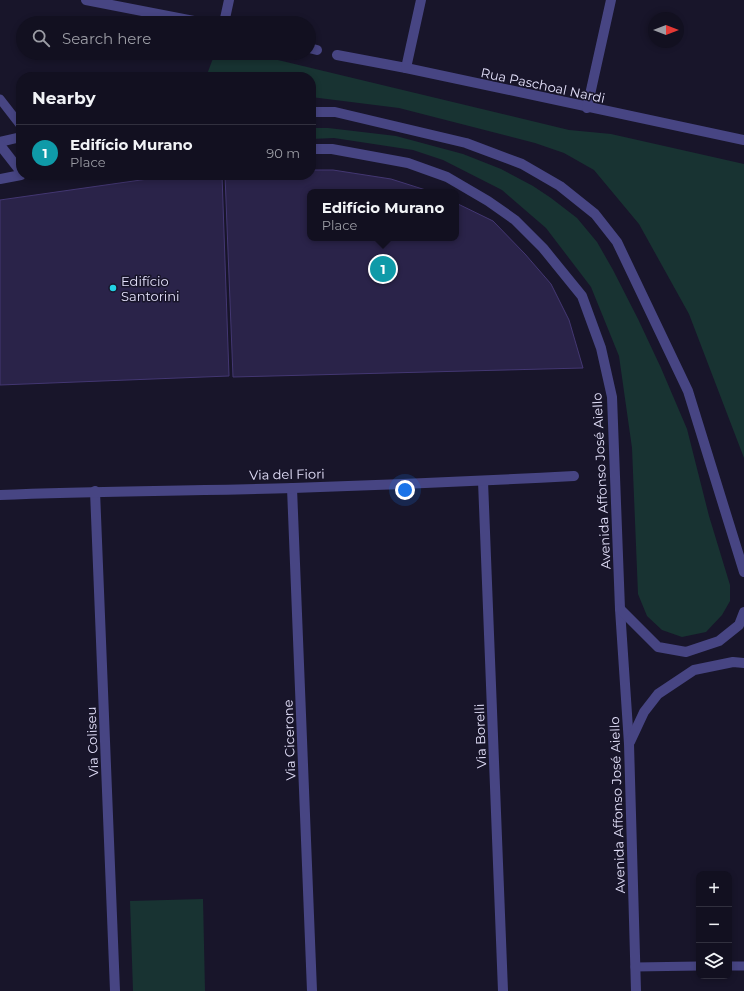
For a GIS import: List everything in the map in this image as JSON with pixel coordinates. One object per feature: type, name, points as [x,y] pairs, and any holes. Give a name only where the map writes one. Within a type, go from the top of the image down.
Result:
[{"type":"street","points":[[86,0],[168,16]]},
{"type":"street","points":[[226,16],[229,0]]},
{"type":"street","points":[[406,68],[421,0]]},
{"type":"street","points":[[587,108],[611,0]]},
{"type":"street","name":"Rua Paschoal Nardi","points":[[337,56],[406,68],[587,108],[744,140]]},
{"type":"street","points":[[316,112],[335,112],[466,143],[522,164],[560,186],[595,214],[617,242],[688,391],[744,572]]},
{"type":"street","points":[[16,138],[0,144],[16,166]]},
{"type":"street","name":"Avenida Affonso José Aiello","points":[[316,149],[332,149],[408,163],[447,177],[488,200],[515,220],[543,248],[582,296],[601,348],[612,397],[620,610],[629,744],[636,991]]},
{"type":"street","points":[[0,179],[16,174]]},
{"type":"street","name":"Via del Fiori","points":[[0,495],[95,491],[292,488],[574,476]]},
{"type":"street","name":"Via Borelli","points":[[483,481],[503,991]]},
{"type":"street","name":"Via Cicerone","points":[[292,488],[312,991]]},
{"type":"street","name":"Via Coliseu","points":[[95,491],[115,991]]},
{"type":"street","points":[[620,610],[658,647],[686,652],[719,641],[739,625],[744,612]]},
{"type":"street","points":[[629,744],[644,712],[658,694],[694,670],[733,662],[744,662]]},
{"type":"lane","points":[[0,99],[16,120]]},
{"type":"lane","points":[[635,967],[696,966]]},
{"type":"lane","points":[[732,966],[744,966]]},
{"type":"green space","points":[[212,60],[278,60],[569,130],[611,134],[744,164],[744,458],[689,314],[639,224],[594,170],[564,153],[535,143],[399,108],[316,98],[316,72],[208,72]]},
{"type":"green space","points":[[316,128],[396,136],[463,154],[501,169],[533,186],[551,198],[577,218],[597,242],[638,319],[687,429],[709,516],[730,585],[730,601],[722,615],[706,632],[682,637],[662,630],[647,616],[638,594],[632,448],[619,356],[591,287],[546,228],[502,190],[443,160],[413,150],[334,138],[316,139]]},
{"type":"green space","points":[[203,899],[205,991],[133,991],[130,901]]},
{"type":"building","points":[[316,170],[333,170],[391,179],[423,189],[307,189],[307,241],[459,241],[459,204],[493,221],[551,284],[569,320],[583,368],[233,377],[225,180],[316,180]]},
{"type":"building","name":"Edifício Santorini","points":[[141,180],[222,180],[229,376],[0,385],[0,200]]},
{"type":"place","name":"Edifício Murano","points":[[383,269]]},
{"type":"place","name":"Edifício Santorini","points":[[113,288]]}]
